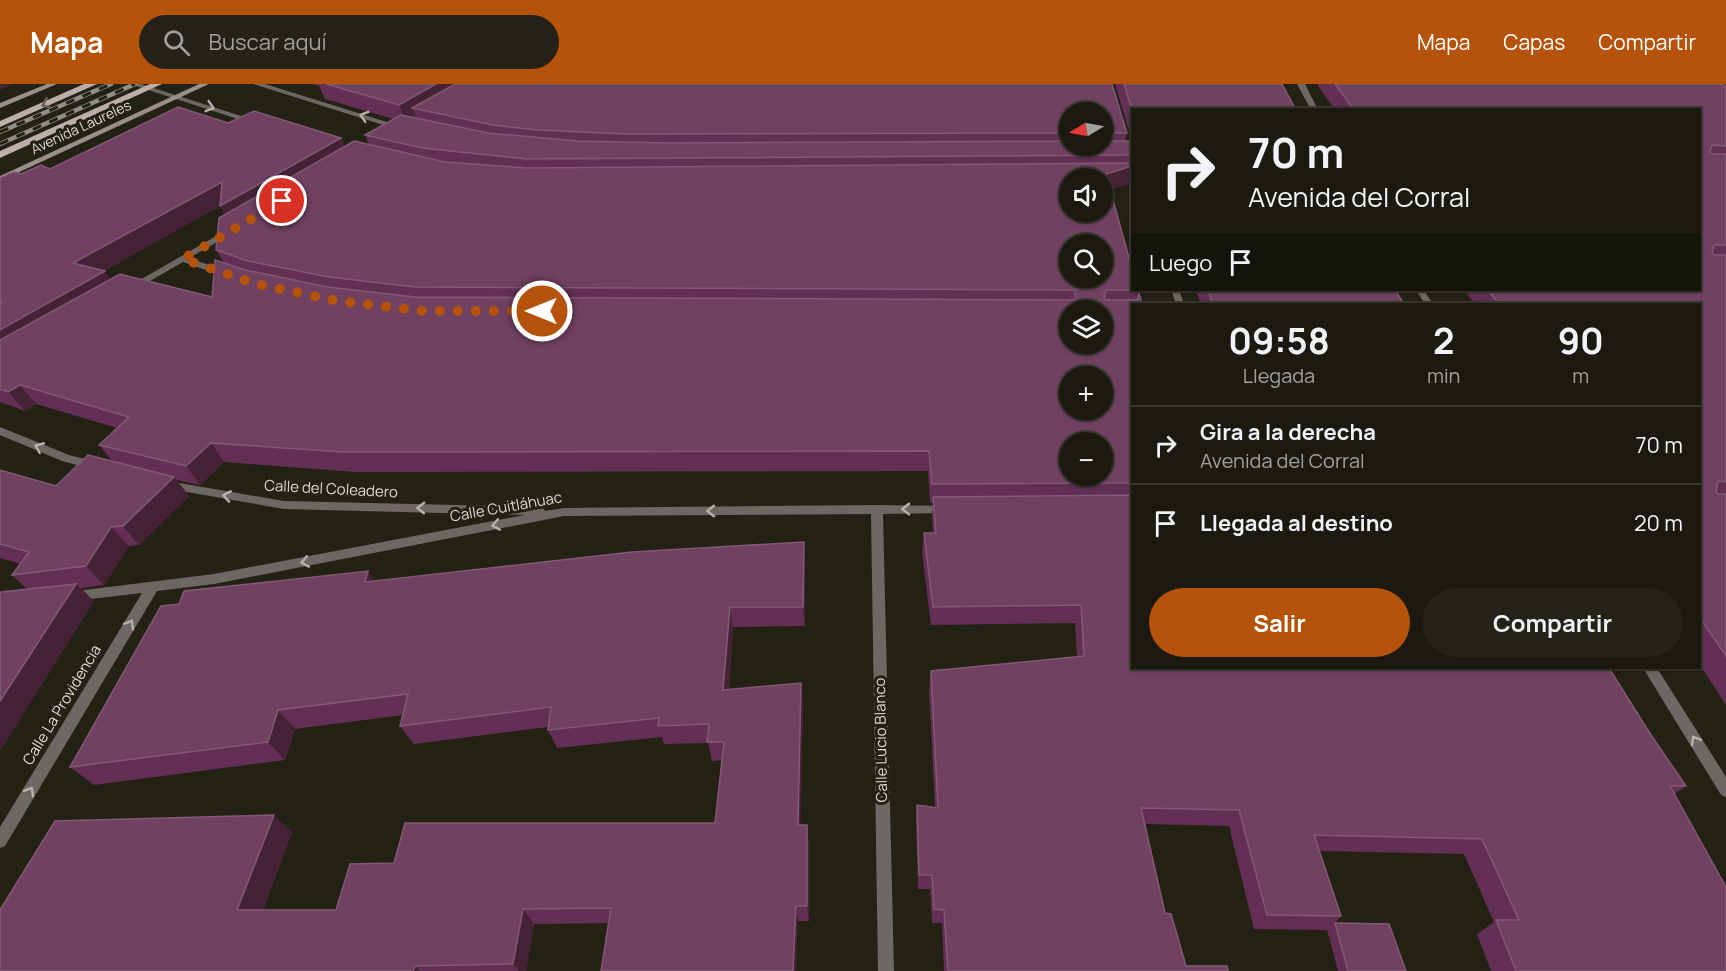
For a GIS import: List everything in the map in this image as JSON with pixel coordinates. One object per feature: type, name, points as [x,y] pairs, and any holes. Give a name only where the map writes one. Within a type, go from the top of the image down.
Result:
[{"type":"main road","points":[[0,106],[53,84]]},
{"type":"main road","points":[[0,123],[92,84]]},
{"type":"main road","name":"Avenida Laureles","points":[[0,179],[206,84]]},
{"type":"main road","name":"Avenida Laureles","points":[[0,155],[153,86]]},
{"type":"street","points":[[134,84],[153,86],[178,97],[262,123]]},
{"type":"street","points":[[257,84],[405,129]]},
{"type":"street","points":[[1301,84],[1314,108]]},
{"type":"street","points":[[394,135],[414,127]]},
{"type":"street","points":[[122,294],[242,224]]},
{"type":"street","points":[[183,259],[235,277]]},
{"type":"street","points":[[0,431],[66,459],[109,470]]},
{"type":"street","name":"Calle del Coleadero","points":[[151,480],[183,489],[284,505],[564,512]]},
{"type":"street","name":"Calle Lucio Blanco","points":[[877,509],[886,971]]},
{"type":"street","name":"Calle Cuitláhuac","points":[[59,598],[214,579],[564,512],[958,509]]},
{"type":"street","name":"Calle La Providencia","points":[[0,841],[153,586]]},
{"type":"street","points":[[1651,669],[1726,790]]},
{"type":"building","points":[[326,84],[436,84],[399,105]]},
{"type":"building","points":[[455,84],[1112,84],[1127,133],[1113,133],[1113,102],[1059,102],[1059,133],[625,134],[537,130],[493,125],[412,108]]},
{"type":"building","points":[[1124,84],[1282,84],[1295,108],[1131,108]]},
{"type":"building","points":[[1335,84],[1722,84],[1726,87],[1726,146],[1712,145],[1710,152],[1726,154],[1726,245],[1714,245],[1712,253],[1726,255],[1726,482],[1718,481],[1716,492],[1726,494],[1726,656],[1701,619],[1701,303],[1498,303],[1489,291],[1701,291],[1701,108],[1353,108]]},
{"type":"building","points":[[178,107],[228,123],[254,111],[341,138],[220,206],[222,182],[73,263],[105,271],[0,330],[2,301],[0,302],[0,178],[14,172],[21,174],[41,165],[50,169]]},
{"type":"building","points":[[401,115],[488,133],[577,141],[668,143],[1059,141],[1059,155],[527,159],[422,148],[365,135]]},
{"type":"building","points":[[354,141],[445,162],[527,168],[1131,163],[1131,166],[1113,172],[1113,168],[1059,168],[1059,222],[1113,222],[1113,200],[1131,265],[1131,290],[1106,290],[1104,298],[1106,300],[1074,300],[1076,298],[1074,290],[415,287],[329,277],[248,261],[216,250],[219,218]]},
{"type":"building","points":[[1113,141],[1131,141],[1131,155],[1113,155]]},
{"type":"building","points":[[215,260],[245,270],[328,287],[415,297],[1074,300],[1059,300],[1059,354],[1113,354],[1113,300],[1137,300],[1139,293],[1142,303],[1131,303],[1131,483],[1113,483],[1113,432],[1059,432],[1059,483],[932,484],[929,451],[344,452],[211,443],[186,466],[99,445],[129,417],[20,385],[8,392],[0,389],[0,340],[120,274],[212,297]]},
{"type":"building","points":[[1208,291],[1396,291],[1403,303],[1213,303]]},
{"type":"building","points":[[88,455],[174,477],[123,526],[111,527],[86,566],[12,575],[29,552],[0,544],[0,470],[56,486]]},
{"type":"building","points":[[1131,495],[1131,669],[1610,669],[1686,786],[1670,786],[1726,887],[1726,971],[1516,971],[1496,920],[1519,920],[1482,839],[1314,835],[1341,916],[1267,915],[1239,810],[1141,808],[1165,913],[1171,914],[1186,966],[1227,966],[1228,971],[948,971],[944,910],[934,909],[932,875],[919,875],[917,805],[938,808],[931,671],[1084,656],[1081,605],[933,607],[924,533],[936,533],[933,497]]},
{"type":"building","points":[[804,542],[803,607],[730,607],[723,690],[801,683],[798,825],[807,825],[807,906],[796,906],[793,971],[601,971],[611,908],[523,909],[513,964],[415,966],[413,971],[0,971],[0,910],[55,821],[274,815],[237,910],[336,910],[350,864],[394,863],[405,823],[715,823],[724,742],[707,742],[709,724],[658,726],[659,718],[548,730],[551,707],[400,726],[408,694],[278,710],[268,742],[70,767],[161,606],[179,604],[184,591],[368,571],[365,582],[632,552]]},
{"type":"building","points":[[76,584],[0,701],[1,592]]},
{"type":"building","points":[[1335,923],[1389,924],[1406,971],[1348,971]]},
{"type":"railway","points":[[0,132],[111,84]]},
{"type":"railway","points":[[0,144],[135,84]]},
{"type":"route","points":[[282,201],[183,259],[256,284],[338,301],[423,311],[542,311]]}]
